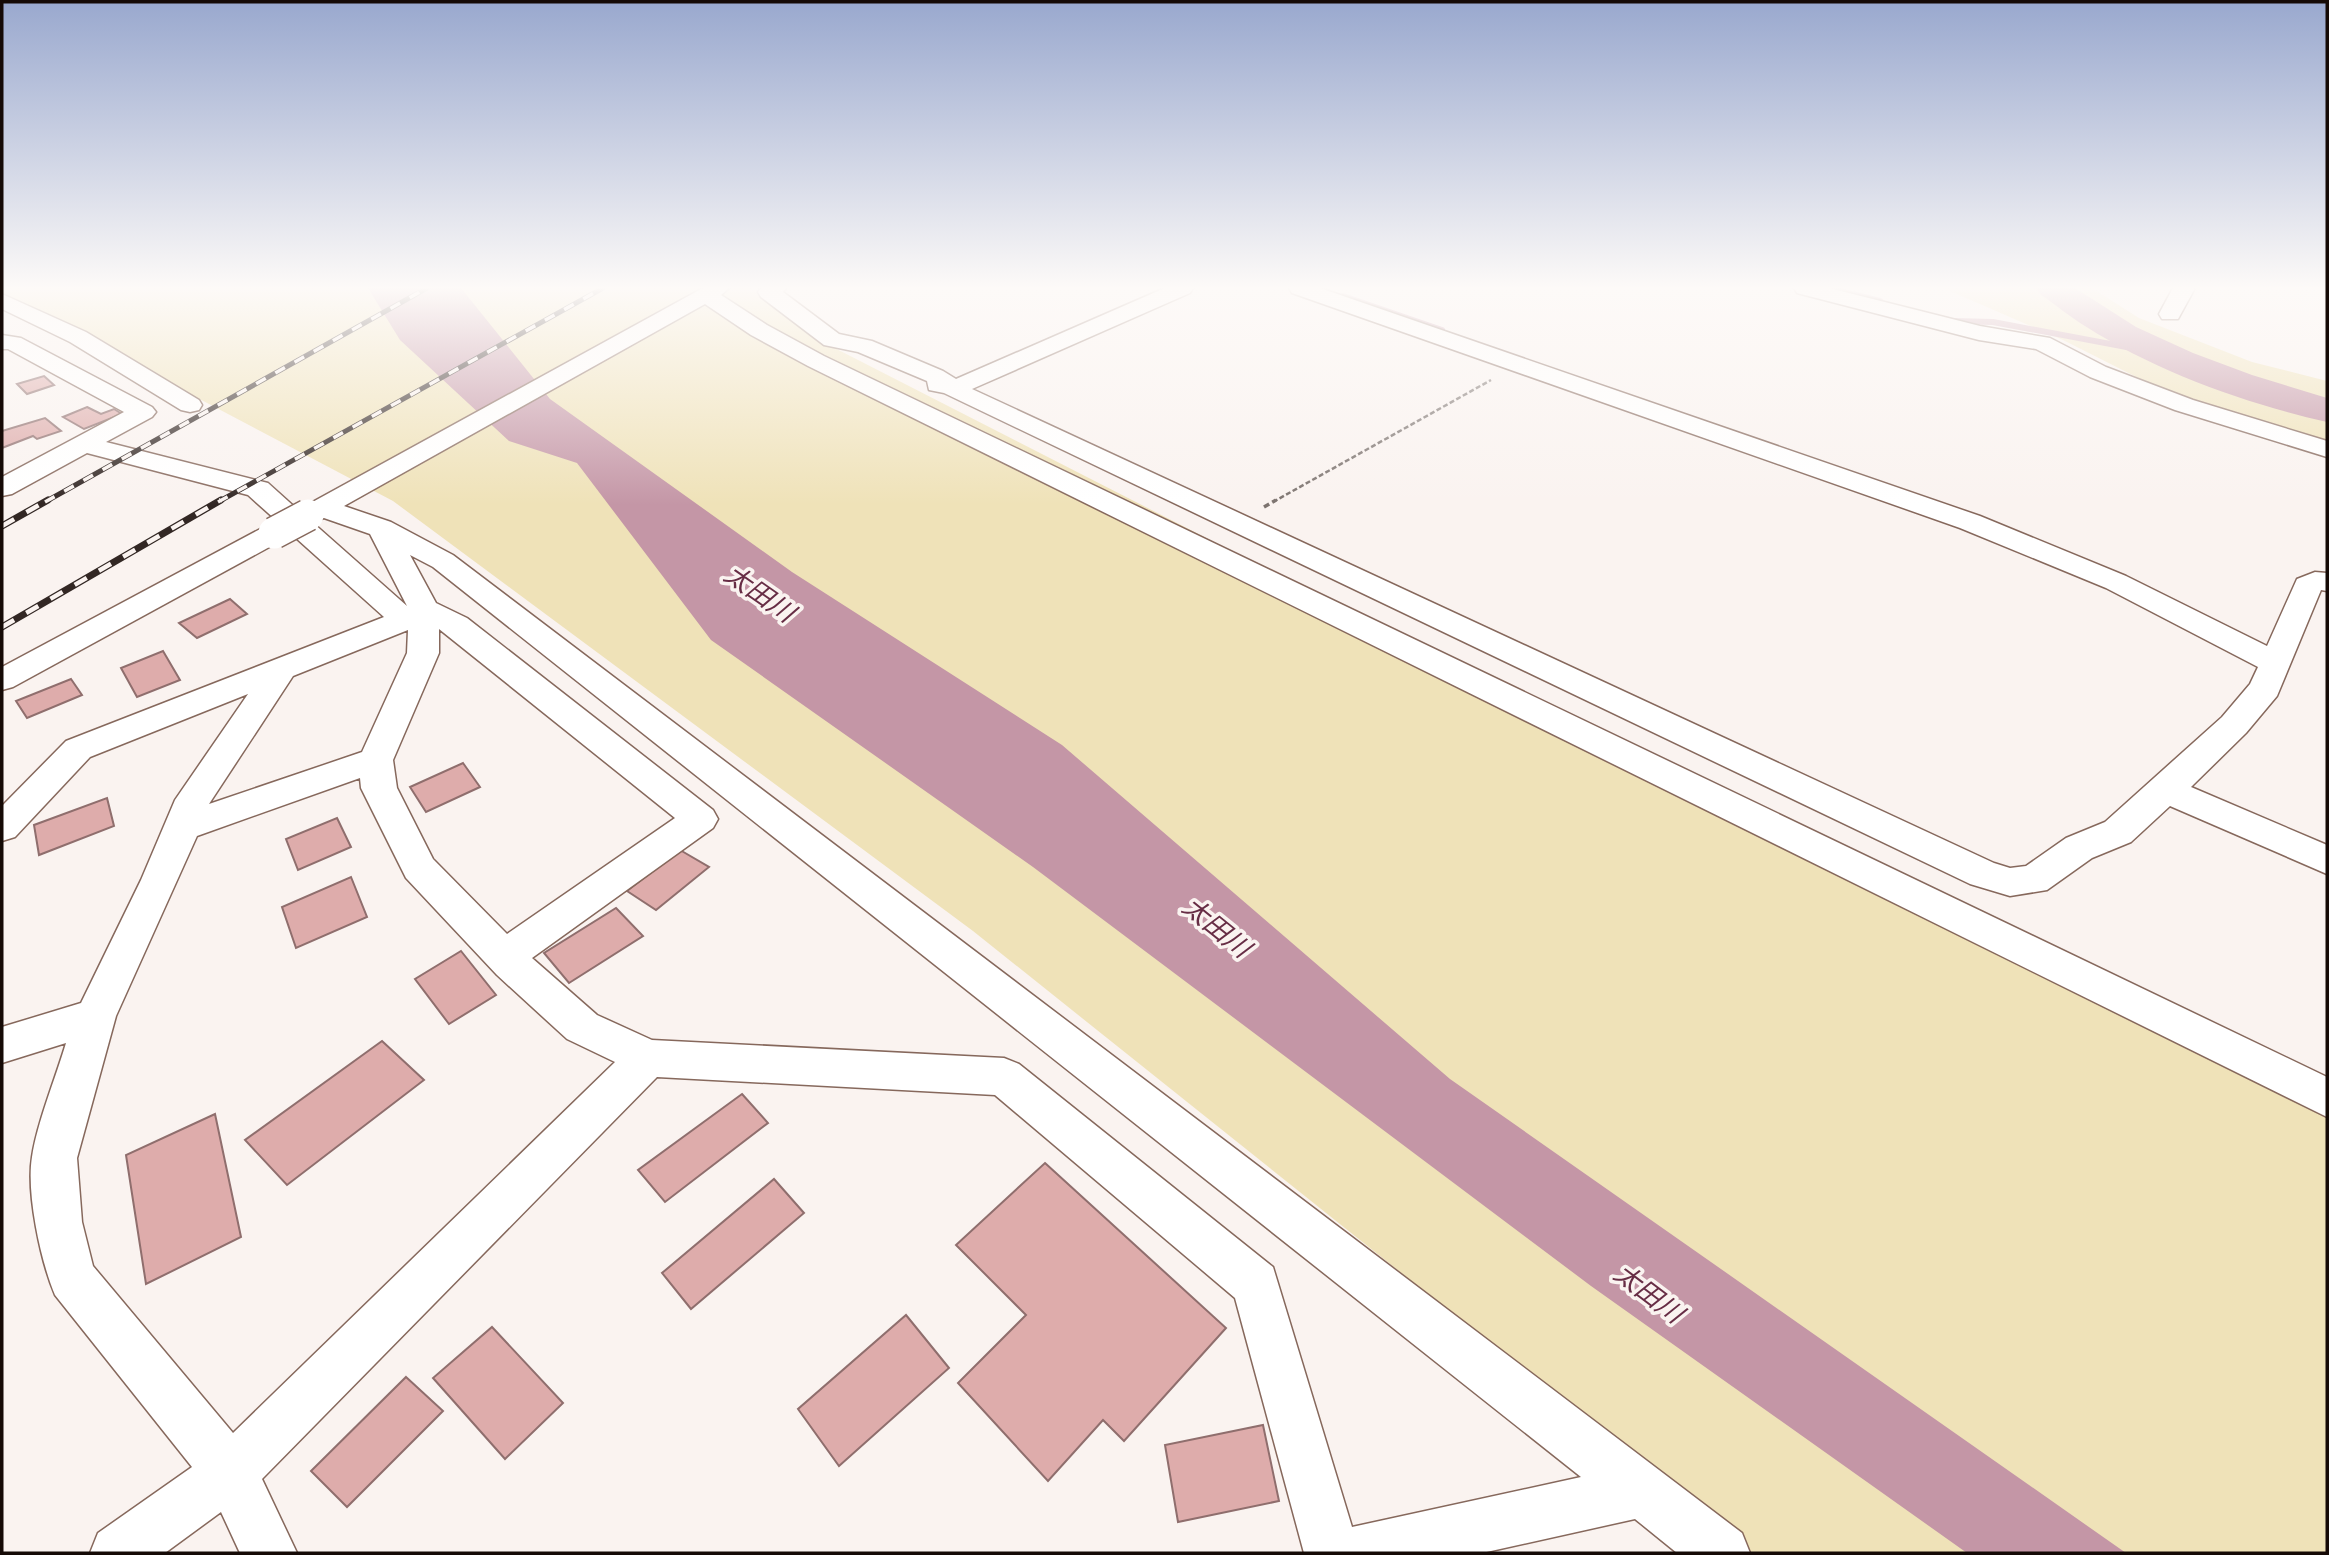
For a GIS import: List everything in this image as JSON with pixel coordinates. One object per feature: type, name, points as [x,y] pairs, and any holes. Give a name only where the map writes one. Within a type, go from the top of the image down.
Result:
[{"type":"street","points":[[2,366],[21,361]]},
{"type":"street","points":[[2,488],[143,412],[46,361]]},
{"type":"street","points":[[117,361],[190,405]]},
{"type":"street","points":[[2,681],[586,361]]},
{"type":"street","points":[[815,361],[2327,1098]]},
{"type":"street","points":[[832,361],[952,387],[1013,361]]},
{"type":"street","points":[[898,361],[935,376],[962,394],[1983,874],[2010,882],[2034,880],[2079,848],[2118,832],[2166,790],[2234,725],[2265,688],[2308,585],[2315,581],[2327,582]]},
{"type":"street","points":[[1504,361],[1871,485],[1983,527],[2116,582],[2274,662]]},
{"type":"street","points":[[2076,361],[2098,372],[2184,405],[2327,449]]},
{"type":"street","points":[[83,444],[258,489],[414,614],[456,625],[700,819],[504,957]]},
{"type":"street","points":[[314,511],[381,528],[443,561],[1722,1553]]},
{"type":"street","points":[[381,528],[414,614],[423,653],[376,760],[379,788],[419,868],[504,957],[582,1027],[648,1058],[1004,1077],[1256,1284],[1332,1553]]},
{"type":"street","points":[[2,828],[78,749],[414,614]]},
{"type":"street","points":[[269,1553],[232,1472],[72,1278],[58,1222],[54,1158],[94,1016],[193,800],[283,667]]},
{"type":"street","points":[[182,827],[376,760]]},
{"type":"street","points":[[2166,790],[2327,860]]},
{"type":"street","points":[[2,1045],[94,1016]]},
{"type":"street","points":[[118,1553],[232,1472],[648,1058]]},
{"type":"street","points":[[1357,1553],[1640,1491]]},
{"type":"path","points":[[1236,523],[1516,365]]},
{"type":"shaded area","points":[[126,361],[859,361],[1842,863],[2327,1106],[2327,1553],[1752,1553],[973,931],[393,501]]},
{"type":"shaded area","points":[[2104,361],[2248,361],[2327,381],[2327,444],[2182,400]]},
{"type":"water","name":"太田川","points":[[422,361],[519,361],[550,399],[792,572],[1062,745],[1450,1079],[2126,1553],[1967,1553],[1591,1286],[1033,867],[711,640],[577,463],[509,441]]},
{"type":"building","points":[[44,376],[54,385],[27,394],[17,384]]},
{"type":"building","points":[[87,407],[101,414],[114,409],[122,414],[84,429],[63,417]]},
{"type":"building","points":[[45,418],[61,431],[37,439],[33,436],[2,448],[2,431]]},
{"type":"building","points":[[230,599],[247,614],[197,638],[179,623]]},
{"type":"building","points":[[163,651],[180,680],[137,697],[121,668]]},
{"type":"building","points":[[71,679],[82,695],[27,718],[16,701]]},
{"type":"building","points":[[463,763],[480,787],[426,812],[410,787]]},
{"type":"building","points":[[107,798],[114,826],[39,855],[34,825]]},
{"type":"building","points":[[337,818],[351,847],[298,870],[286,839]]},
{"type":"building","points":[[680,850],[709,867],[656,910],[627,891]]},
{"type":"building","points":[[351,877],[367,917],[296,948],[282,907]]},
{"type":"building","points":[[616,908],[643,936],[569,983],[544,953]]},
{"type":"building","points":[[461,951],[496,995],[449,1024],[415,979]]},
{"type":"building","points":[[382,1041],[424,1080],[287,1185],[245,1140]]},
{"type":"building","points":[[742,1094],[768,1123],[665,1202],[638,1170]]},
{"type":"building","points":[[215,1114],[241,1237],[146,1284],[126,1155]]},
{"type":"building","points":[[1045,1163],[1226,1328],[1124,1441],[1103,1420],[1048,1481],[958,1383],[1026,1315],[956,1245]]},
{"type":"building","points":[[774,1179],[804,1213],[691,1309],[662,1273]]},
{"type":"building","points":[[906,1315],[949,1368],[839,1466],[798,1409]]},
{"type":"building","points":[[492,1327],[563,1403],[505,1459],[433,1378]]},
{"type":"building","points":[[406,1377],[443,1411],[347,1507],[311,1471]]},
{"type":"building","points":[[1263,1425],[1279,1501],[1178,1522],[1165,1445]]},
{"type":"waterway","points":[[2179,361],[2238,383],[2327,410]]},
{"type":"railway","points":[[45,502],[297,361]]},
{"type":"railway","points":[[218,502],[472,361]]},
{"type":"railway","points":[[2,526],[48,500]]},
{"type":"railway","points":[[2,627],[221,500]]}]
